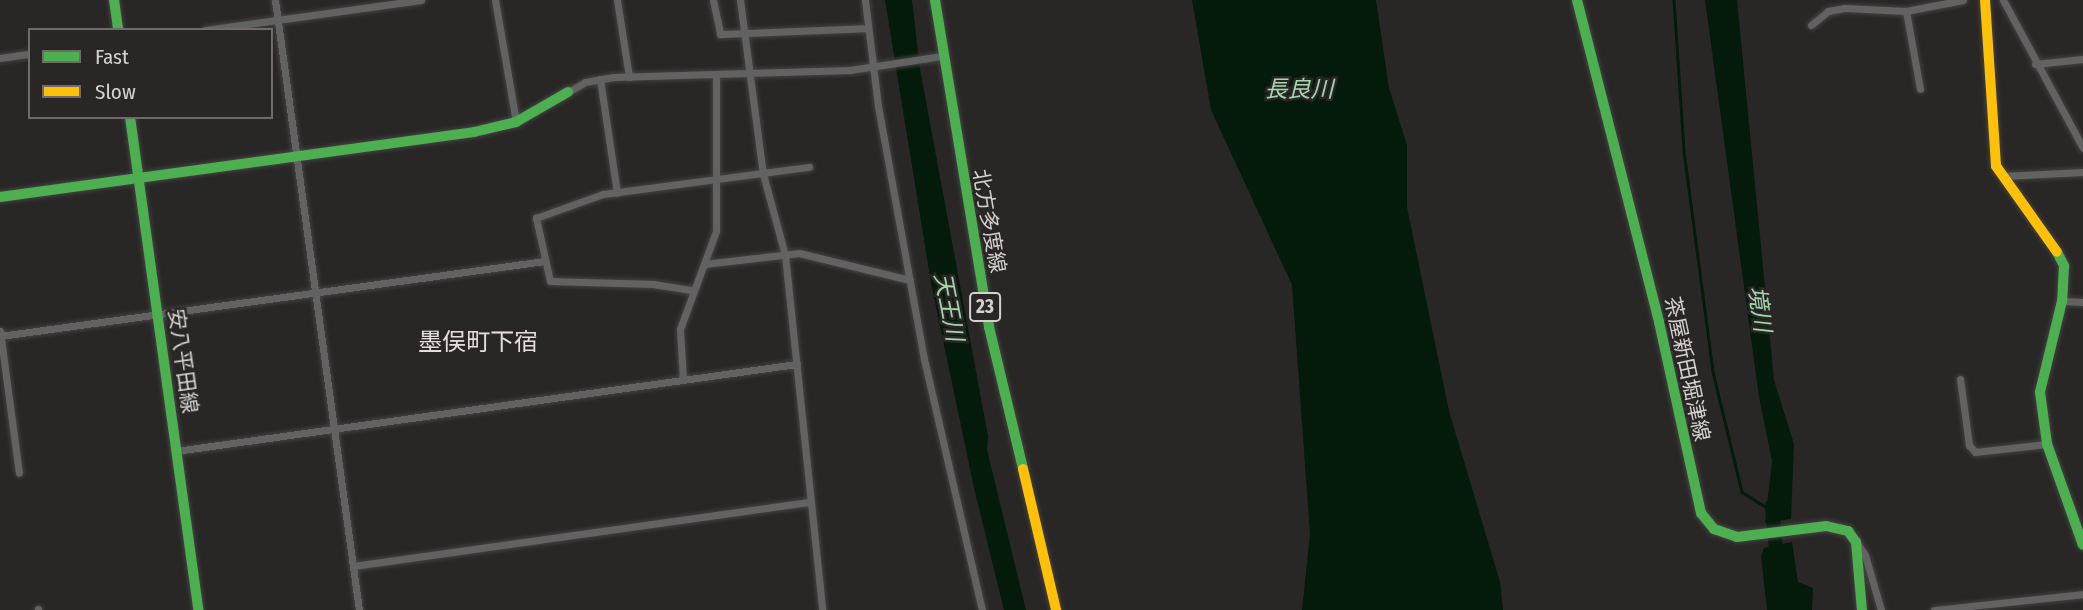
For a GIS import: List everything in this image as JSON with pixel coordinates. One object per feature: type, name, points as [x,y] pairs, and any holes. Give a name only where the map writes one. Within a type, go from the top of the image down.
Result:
[{"type":"main road","points":[[114,0],[118,28]]},
{"type":"main road","name":"北方多度線","points":[[935,0],[937,57],[991,340],[1056,610]]},
{"type":"main road","name":"茶屋新田堀津線","points":[[1577,0],[1659,322],[1697,504],[1703,518],[1722,534],[1754,535],[1838,526],[1856,542]]},
{"type":"main road","points":[[1985,0],[1993,152],[2002,176],[2059,251],[2065,278],[2040,392],[2048,444],[2083,545]]},
{"type":"main road","points":[[0,197],[295,157],[516,122],[568,92]]},
{"type":"main road","name":"安八平田線","points":[[130,119],[198,610]]},
{"type":"main road","points":[[1856,542],[1862,610]]},
{"type":"street","points":[[275,0],[359,610]]},
{"type":"street","points":[[219,28],[421,0]]},
{"type":"street","points":[[495,0],[516,122]]},
{"type":"street","points":[[617,0],[629,77]]},
{"type":"street","points":[[713,0],[720,34],[867,28]]},
{"type":"street","points":[[740,0],[763,174],[785,255],[822,610]]},
{"type":"street","points":[[865,0],[867,28],[876,68],[910,280],[945,457],[982,610]]},
{"type":"street","points":[[1811,25],[1828,11],[1844,8],[1906,11],[1963,0]]},
{"type":"street","points":[[2003,0],[2035,64],[2083,148]]},
{"type":"street","points":[[1906,11],[1920,89]]},
{"type":"street","points":[[0,58],[28,54]]},
{"type":"street","points":[[568,92],[600,79],[876,68],[937,57]]},
{"type":"street","points":[[2035,64],[2083,59]]},
{"type":"street","points":[[683,380],[678,340],[691,290],[716,231],[716,75]]},
{"type":"street","points":[[600,79],[617,192]]},
{"type":"street","points":[[691,290],[654,284],[550,281],[538,214],[617,192],[809,167]]},
{"type":"street","points":[[2002,176],[2083,172]]},
{"type":"street","points":[[704,264],[799,253],[910,280]]},
{"type":"street","points":[[19,473],[0,334],[545,261]]},
{"type":"street","points":[[2062,301],[2083,302]]},
{"type":"street","points":[[176,451],[797,363]]},
{"type":"street","points":[[1960,379],[1969,445],[1976,452],[2048,444]]},
{"type":"street","points":[[353,565],[811,502]]},
{"type":"street","points":[[1856,542],[1866,555],[1881,610]]},
{"type":"street","points":[[1934,610],[2083,594]]},
{"type":"water","name":"天王川","points":[[885,0],[912,0],[920,69],[988,436],[987,450],[1026,610],[1004,610],[974,488],[931,283]]},
{"type":"water","name":"長良川","points":[[1192,0],[1376,0],[1389,88],[1407,145],[1407,207],[1449,411],[1500,582],[1503,610],[1302,610],[1310,534],[1292,285],[1211,110]]},
{"type":"water","points":[[1705,0],[1737,0],[1774,380],[1794,444],[1791,519],[1765,523],[1772,461],[1759,397]]},
{"type":"water","points":[[1792,542],[1798,582],[1813,588],[1812,610],[1767,610],[1761,556],[1764,548]]},
{"type":"waterway","points":[[1674,0],[1684,151],[1713,372],[1742,492],[1768,508]]},
{"type":"waterway","name":"境川","points":[[1772,506],[1777,562]]},
{"type":"traffic: fast","points":[[114,0],[118,28]]},
{"type":"traffic: fast","points":[[935,0],[989,327],[1023,469]]},
{"type":"traffic: fast","points":[[1577,0],[1659,322],[1701,513],[1714,529],[1737,537],[1826,526],[1848,531],[1856,542],[1862,610]]},
{"type":"traffic: fast","points":[[0,197],[474,132],[516,122],[568,92]]},
{"type":"traffic: fast","points":[[130,119],[198,610]]},
{"type":"traffic: fast","points":[[2057,252],[2064,266],[2062,301],[2040,392],[2047,444],[2083,545]]},
{"type":"traffic: slow","points":[[1985,0],[1996,166],[2057,252]]},
{"type":"traffic: slow","points":[[1023,469],[1056,610]]},
{"type":"district","name":"墨俣町下宿","points":[[478,343]]}]
